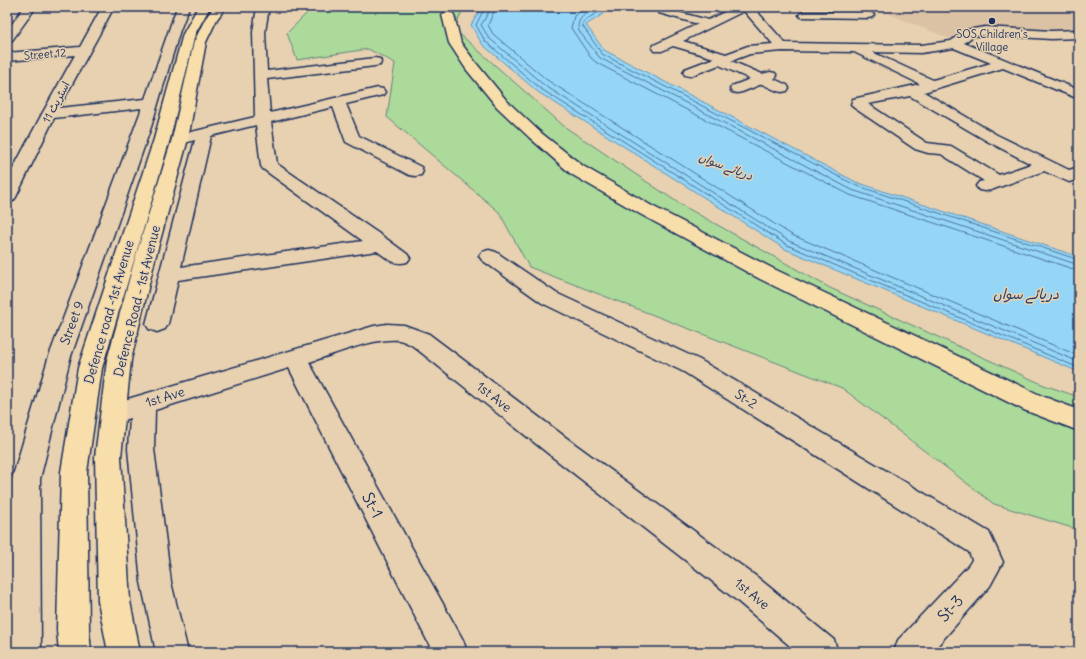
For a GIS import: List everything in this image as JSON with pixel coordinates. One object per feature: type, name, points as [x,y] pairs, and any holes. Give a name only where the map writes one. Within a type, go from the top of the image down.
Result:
[{"type":"main road","name":"Defence road -1st Avenue","points":[[76,652],[73,630],[74,472],[90,368],[162,139],[189,34],[204,7]]},
{"type":"main road","name":"Defence Road - 1st Avenue","points":[[124,652],[114,600],[108,457],[119,360],[146,255],[180,139],[169,108],[211,19],[220,7]]},
{"type":"main road","points":[[447,9],[455,43],[471,66],[502,104],[535,136],[577,170],[646,210],[767,274],[1033,403],[1079,421]]},
{"type":"street","points":[[7,39],[30,7]]},
{"type":"street","name":"اسٹریٹ 11","points":[[9,192],[49,114],[108,7]]},
{"type":"street","name":"Street 9","points":[[25,652],[26,479],[59,359],[169,108],[174,30],[183,7]]},
{"type":"street","points":[[263,7],[259,32],[260,76],[263,119],[269,166],[400,258]]},
{"type":"street","points":[[724,7],[743,8],[782,47]]},
{"type":"street","points":[[658,48],[743,8]]},
{"type":"street","points":[[663,11],[710,24]]},
{"type":"street","points":[[801,11],[868,15]]},
{"type":"street","points":[[801,11],[814,26]]},
{"type":"street","points":[[690,72],[748,50],[782,47],[921,49],[955,44],[970,33],[978,32],[1014,32],[1058,35],[1079,34]]},
{"type":"street","points":[[824,34],[838,48]]},
{"type":"street","points":[[1058,35],[1079,44]]},
{"type":"street","points":[[673,42],[724,60],[782,88]]},
{"type":"street","points":[[955,44],[1079,95]]},
{"type":"street","points":[[854,48],[932,85]]},
{"type":"street","name":"Street 12","points":[[7,57],[84,50]]},
{"type":"street","points":[[260,76],[375,62]]},
{"type":"street","points":[[1003,64],[912,91],[858,102],[858,104],[921,146],[945,149],[992,184],[1045,165]]},
{"type":"street","points":[[737,89],[781,73]]},
{"type":"street","points":[[912,91],[992,138],[1045,165],[1076,177]]},
{"type":"street","points":[[180,139],[378,92]]},
{"type":"street","points":[[338,101],[352,139],[415,171]]},
{"type":"street","points":[[49,114],[169,108]]},
{"type":"street","points":[[157,324],[204,134]]},
{"type":"street","points":[[169,275],[381,244]]},
{"type":"street","name":"St-2","points":[[489,256],[549,298],[692,366],[979,542],[988,562]]},
{"type":"street","name":"1st Ave","points":[[112,413],[387,331],[399,331],[410,334],[422,340],[559,447],[746,588],[822,652]]},
{"type":"street","name":"St-1","points":[[295,358],[451,652]]},
{"type":"street","points":[[143,404],[141,449],[156,582],[172,652]]},
{"type":"street","name":"St-3","points":[[910,652],[979,576],[988,562]]},
{"type":"shaded area","name":"SOS Children's Village","points":[[877,7],[1079,7],[1079,30],[1049,33],[972,30],[960,34],[955,41],[884,12]]},
{"type":"green space","points":[[313,7],[464,7],[454,29],[565,127],[680,204],[830,288],[1044,385],[1079,397],[1079,530],[994,504],[842,388],[529,267],[499,212],[387,117],[395,63],[368,49],[297,60],[287,33]]},
{"type":"water","name":"دریائے سواں","points":[[482,7],[614,7],[586,25],[604,50],[856,182],[1079,257],[1079,372],[785,249],[538,92],[482,44],[471,25]]},
{"type":"place","name":"SOS Children's Village","points":[[992,21]]}]
